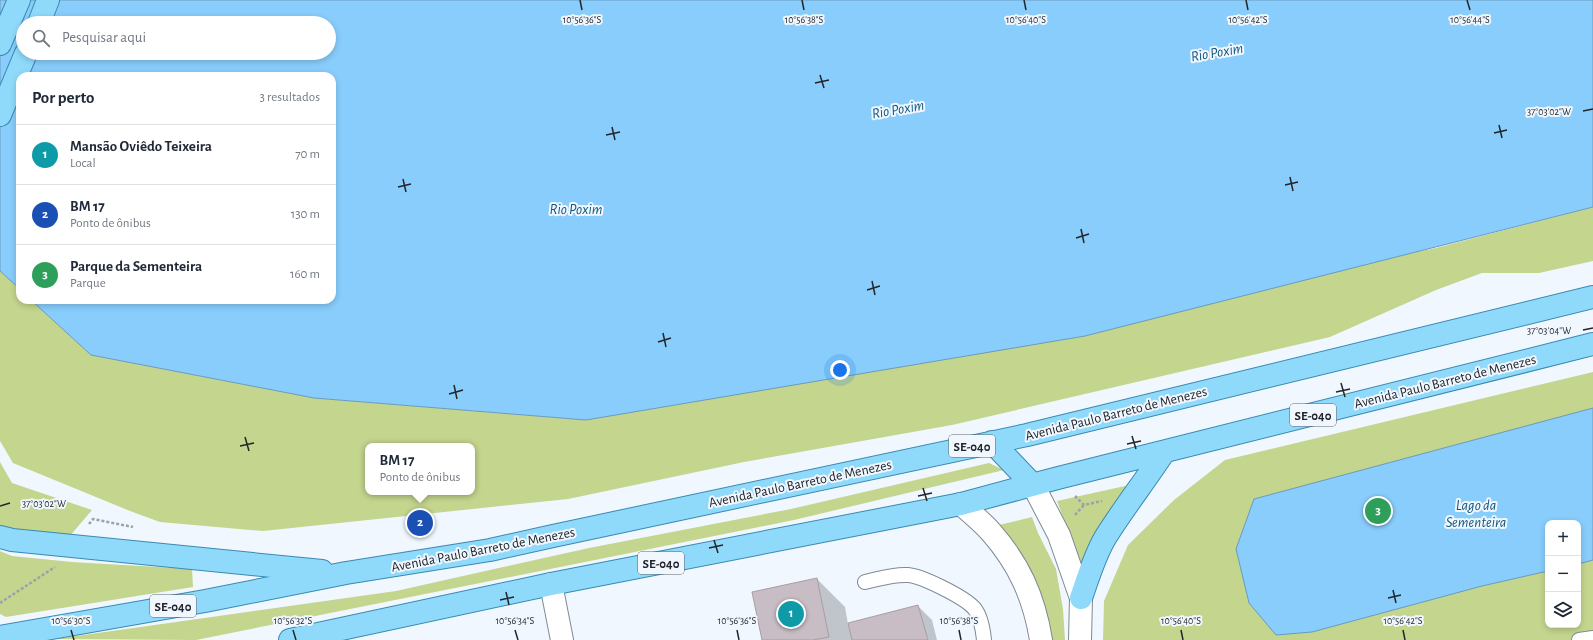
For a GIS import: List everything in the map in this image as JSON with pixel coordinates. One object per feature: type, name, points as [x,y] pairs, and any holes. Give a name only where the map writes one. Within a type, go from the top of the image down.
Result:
[{"type":"main road","points":[[0,44],[19,0]]},
{"type":"main road","points":[[42,16],[48,0]]},
{"type":"main road","points":[[18,72],[23,60]]},
{"type":"main road","points":[[0,115],[16,77]]},
{"type":"main road","name":"Avenida Paulo Barreto de Menezes","points":[[0,637],[205,601],[346,573],[490,550],[1035,433],[1593,297]]},
{"type":"main road","name":"Avenida Paulo Barreto de Menezes","points":[[290,640],[551,584],[961,504],[1593,344]]},
{"type":"main road","points":[[992,442],[1033,485],[1059,535],[1081,598]]},
{"type":"main road","points":[[1080,640],[1081,598],[1092,566],[1104,539],[1145,482],[1164,452]]},
{"type":"main road","points":[[961,504],[991,531],[1019,570],[1033,602],[1041,640]]},
{"type":"main road","points":[[0,537],[12,540],[346,573]]},
{"type":"main road","points":[[551,584],[562,640]]},
{"type":"lane","points":[[865,582],[897,575],[915,575],[924,579],[974,608],[981,621],[984,640]]},
{"type":"lane","points":[[1579,640],[1593,638]]},
{"type":"green space","points":[[1593,207],[1593,261],[1539,273],[1482,273],[1436,290],[1330,337],[952,425],[744,462],[568,499],[263,531],[160,522],[13,463],[0,441],[0,271],[16,285],[16,304],[35,304],[91,355],[314,398],[586,420],[1436,248]]},
{"type":"green space","points":[[1593,372],[1593,640],[1103,640],[1104,601],[1128,545],[1174,500],[1225,460]]},
{"type":"green space","points":[[0,462],[12,483],[92,510],[69,537],[0,527]]},
{"type":"green space","points":[[989,463],[1004,470],[794,520],[196,640],[55,639],[396,591],[589,548],[791,509]]},
{"type":"green space","points":[[1134,484],[1081,567],[1057,501]]},
{"type":"green space","points":[[1032,517],[1038,533],[1056,569],[1063,609],[1065,640],[1049,640],[999,525]]},
{"type":"green space","points":[[0,551],[12,556],[72,562],[192,569],[193,587],[6,617],[0,614]]},
{"type":"water","name":"Rio Poxim","points":[[0,0],[1593,0],[1593,207],[1085,336],[586,420],[314,398],[91,355],[35,304],[336,304],[336,72],[16,72],[16,285],[0,271]]},
{"type":"water","name":"Lago da Sementeira","points":[[1593,408],[1593,560],[1581,563],[1581,520],[1545,520],[1545,572],[1482,586],[1312,632],[1276,635],[1249,603],[1236,549],[1254,499]]},
{"type":"building","points":[[817,578],[829,637],[813,640],[762,640],[752,592]]},
{"type":"building","points":[[918,605],[928,640],[852,640],[848,623]]},
{"type":"place","name":"Parque da Sementeira","points":[[1378,511]]},
{"type":"place","name":"BM 17","points":[[420,523]]},
{"type":"place","name":"Mansão Oviêdo Teixeira","points":[[791,614]]}]
